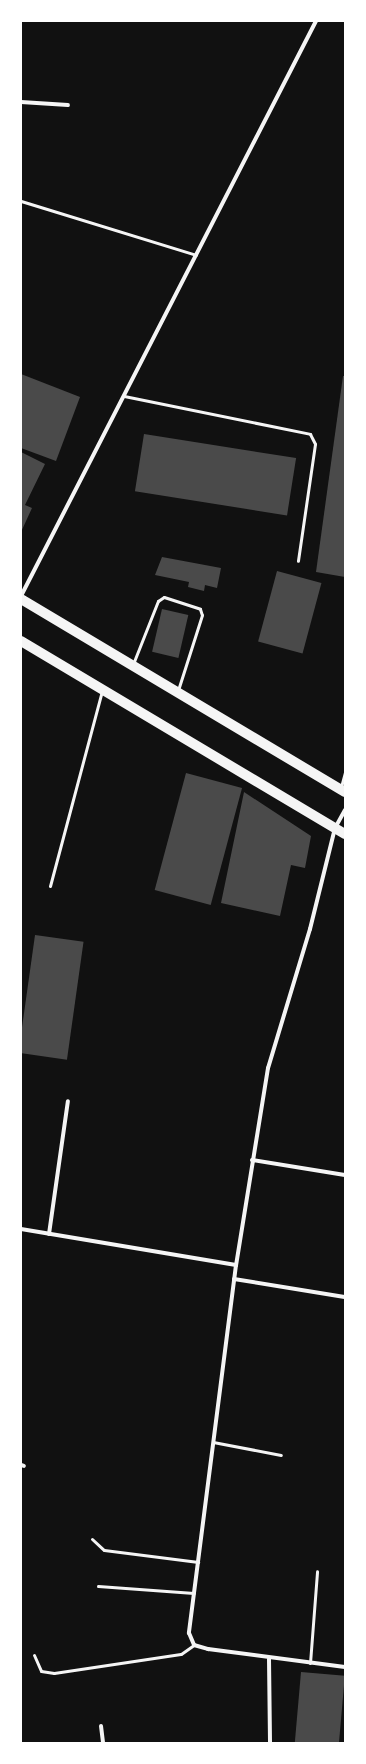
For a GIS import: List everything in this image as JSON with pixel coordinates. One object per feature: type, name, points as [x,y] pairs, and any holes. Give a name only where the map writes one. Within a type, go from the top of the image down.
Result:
[{"type":"main road","points":[[21,599],[343,790]]},
{"type":"main road","points":[[21,641],[345,834]]},
{"type":"street","points":[[21,596],[316,21]]},
{"type":"street","points":[[21,102],[68,105]]},
{"type":"street","points":[[345,810],[335,828],[310,929],[268,1068],[234,1279],[212,1442],[189,1633],[194,1645],[269,1659],[310,1662],[345,1667]]},
{"type":"street","points":[[49,1234],[68,1101]]},
{"type":"street","points":[[252,1160],[345,1174]]},
{"type":"street","points":[[21,1229],[236,1265]]},
{"type":"street","points":[[234,1279],[345,1297]]},
{"type":"street","points":[[269,1659],[270,1743]]},
{"type":"street","points":[[101,1726],[103,1743]]},
{"type":"lane","points":[[21,201],[196,255]]},
{"type":"lane","points":[[124,396],[310,434],[315,444],[298,561]]},
{"type":"lane","points":[[133,665],[158,601],[164,597],[200,609],[202,615],[178,692]]},
{"type":"lane","points":[[50,886],[103,690]]},
{"type":"lane","points":[[343,790],[345,772]]},
{"type":"lane","points":[[212,1442],[281,1455]]},
{"type":"lane","points":[[92,1539],[104,1550],[198,1562]]},
{"type":"lane","points":[[310,1662],[317,1571]]},
{"type":"lane","points":[[98,1586],[194,1593]]},
{"type":"lane","points":[[34,1655],[41,1671],[54,1673],[181,1654],[194,1645]]},
{"type":"building","points":[[21,374],[80,397],[56,461],[21,448]]},
{"type":"building","points":[[343,376],[345,376],[345,577],[316,572]]},
{"type":"building","points":[[144,434],[296,458],[287,515],[135,491]]},
{"type":"building","points":[[21,452],[45,464],[25,505],[32,508],[21,532]]},
{"type":"building","points":[[162,557],[221,568],[217,588],[205,585],[204,591],[188,587],[189,582],[155,575]]},
{"type":"building","points":[[277,571],[321,583],[303,653],[258,642]]},
{"type":"building","points":[[162,609],[188,615],[178,658],[152,652]]},
{"type":"building","points":[[186,773],[242,788],[211,905],[155,890]]},
{"type":"building","points":[[244,792],[311,836],[305,868],[291,865],[280,916],[221,903]]},
{"type":"building","points":[[35,935],[84,942],[67,1060],[21,1053],[21,1035]]},
{"type":"building","points":[[301,1672],[345,1676],[339,1743],[295,1743]]}]
